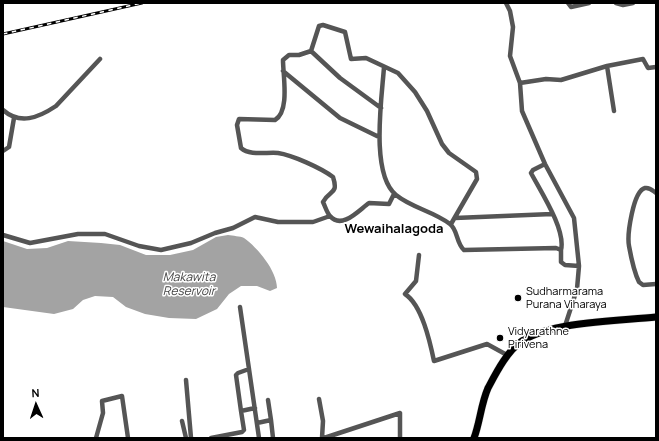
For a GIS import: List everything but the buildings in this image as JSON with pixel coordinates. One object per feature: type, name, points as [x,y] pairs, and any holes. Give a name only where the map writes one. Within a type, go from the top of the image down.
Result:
[{"type":"main road","points":[[474,438],[488,389],[507,355],[522,341],[548,330],[565,326],[656,317]]},
{"type":"street","points":[[506,3],[513,26],[510,56],[520,83],[522,111],[545,164],[574,218],[579,266],[577,289],[565,326]]},
{"type":"street","points":[[568,3],[571,7],[589,3]]},
{"type":"street","points":[[616,3],[623,5],[633,3]]},
{"type":"street","points":[[310,51],[319,26],[323,25],[345,32],[351,59],[366,58],[398,73],[415,92],[427,111],[442,144],[449,153],[476,172],[477,179],[451,224]]},
{"type":"street","points":[[310,51],[285,57],[283,60],[284,96],[280,117],[275,120],[239,119],[237,125],[241,148],[246,152],[278,153],[333,177],[335,184],[334,191],[323,202],[330,216],[337,220],[343,221],[349,219],[369,203],[389,204],[394,194]]},
{"type":"street","points":[[310,51],[340,78],[381,108]]},
{"type":"street","points":[[3,110],[14,118],[31,118],[51,109],[100,59]]},
{"type":"street","points":[[520,83],[546,79],[560,80],[607,66],[643,59],[648,68],[656,67]]},
{"type":"street","points":[[607,66],[614,111]]},
{"type":"street","points":[[384,67],[379,137],[380,158],[388,186],[394,194],[405,202],[431,213],[451,224],[459,246],[464,250],[556,248],[561,250]]},
{"type":"street","points":[[283,71],[340,118],[379,137]]},
{"type":"street","points":[[3,151],[9,147],[14,118]]},
{"type":"street","points":[[545,164],[533,170],[531,173],[560,229],[562,245],[561,262],[565,265],[579,266]]},
{"type":"street","points":[[656,193],[645,188],[640,191],[630,219],[628,244],[639,282],[643,284],[656,284]]},
{"type":"street","points":[[455,218],[552,214]]},
{"type":"street","points":[[3,235],[30,243],[78,234],[105,234],[139,246],[161,250],[191,243],[215,233],[233,228],[256,217],[278,222],[313,222],[330,216]]},
{"type":"street","points":[[419,255],[416,281],[405,294],[410,297],[424,322],[434,361],[486,344],[507,355]]},
{"type":"street","points":[[240,307],[259,438]]},
{"type":"street","points":[[210,438],[234,436],[244,430],[236,375],[249,369]]},
{"type":"street","points":[[186,380],[191,438]]},
{"type":"street","points":[[96,438],[103,413],[102,401],[122,396],[128,438]]},
{"type":"street","points":[[320,399],[323,422],[323,438],[400,413],[400,438]]},
{"type":"street","points":[[268,400],[273,438]]},
{"type":"street","points":[[241,411],[255,408]]},
{"type":"street","points":[[257,423],[271,420]]},
{"type":"street","points":[[182,421],[186,438]]},
{"type":"water","name":"Makawita Reservoir","points":[[228,235],[244,238],[261,254],[274,274],[277,288],[270,291],[257,286],[241,286],[229,294],[217,309],[196,319],[169,318],[145,314],[126,307],[113,297],[95,296],[83,300],[73,309],[54,314],[3,307],[3,241],[27,249],[47,248],[68,241],[101,243],[120,245],[146,255],[170,255],[193,250],[216,237]]},
{"type":"railway","points":[[3,34],[142,3]]},
{"type":"place","name":"Sudharmarama Purana Viharaya","points":[[518,298]]},
{"type":"place","name":"Vidyarathne Pirivena","points":[[500,338]]},
{"type":"district","name":"Wewaihalagoda","points":[[394,229]]}]
